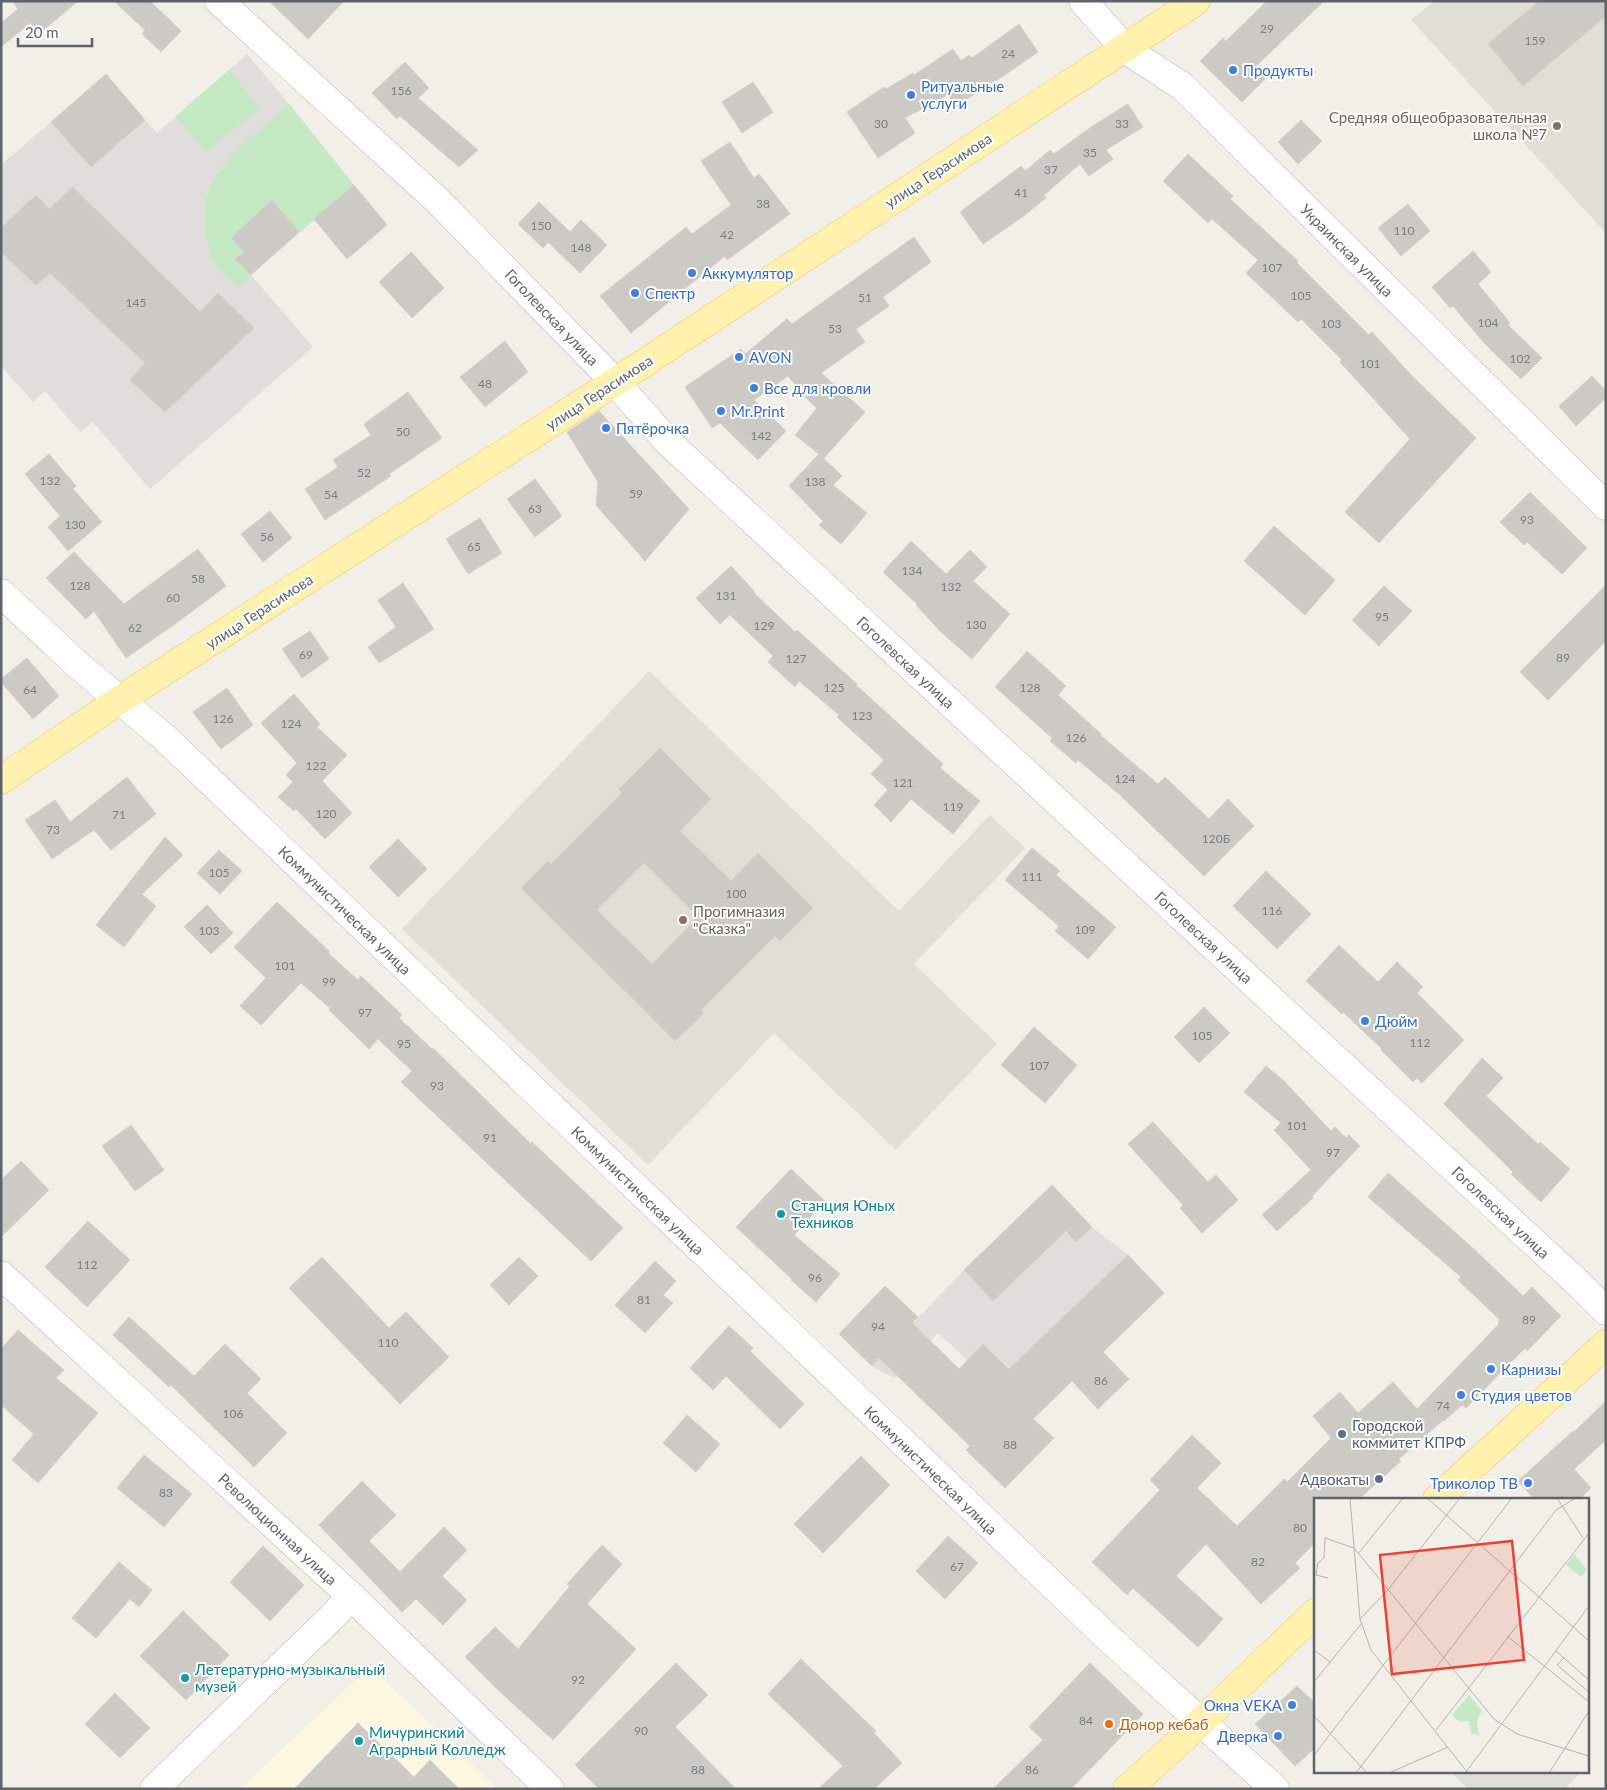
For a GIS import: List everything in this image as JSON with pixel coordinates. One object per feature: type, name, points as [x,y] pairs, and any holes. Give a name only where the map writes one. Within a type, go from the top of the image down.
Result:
[{"type":"main road","name":"улица Герасимова","points":[[1,780],[118,701],[615,382],[1196,1]]},
{"type":"main road","points":[[1438,1498],[1606,1344]]},
{"type":"main road","points":[[1127,1789],[1314,1614]]},
{"type":"street","name":"Гоголевская улица","points":[[219,1],[437,200],[615,382],[668,442],[1580,1284],[1606,1311]]},
{"type":"street","name":"Украинская улица","points":[[1083,1],[1125,49],[1182,86],[1606,506]]},
{"type":"street","name":"Коммунистическая улица","points":[[1,593],[118,701],[165,738],[1057,1590],[1275,1789]]},
{"type":"street","name":"Революционная улица","points":[[1,1275],[351,1596],[550,1789]]},
{"type":"street","points":[[154,1789],[331,1618],[351,1596]]},
{"type":"shaded area","name":"Средняя общеобразовательная школа №7","points":[[1434,1],[1606,1],[1606,233],[1411,20]]},
{"type":"shaded area","points":[[247,54],[354,185],[251,275],[313,347],[150,489],[93,422],[80,432],[45,391],[33,402],[1,366],[1,165],[51,122],[91,167],[145,120],[157,133]]},
{"type":"shaded area","name":"Прогимназия \"Сказка\"","points":[[649,671],[899,911],[990,815],[1025,848],[914,964],[997,1044],[896,1150],[774,1033],[648,1165],[402,929]]},
{"type":"shaded area","points":[[1052,1185],[1092,1227],[1128,1255],[1164,1293],[1103,1352],[1129,1379],[1098,1409],[1072,1381],[1046,1407],[1010,1368],[983,1344],[968,1360],[938,1333],[894,1378],[872,1366],[964,1270]]},
{"type":"shaded area","points":[[370,1666],[497,1789],[240,1789]]},
{"type":"shaded area","points":[[1451,1772],[1581,1772],[1565,1789],[1468,1789]]},
{"type":"green space","points":[[229,70],[259,108],[206,152],[176,116]]},
{"type":"green space","points":[[290,105],[354,185],[292,239],[276,223],[271,200],[231,238],[244,252],[235,259],[251,275],[241,287],[219,270],[212,259],[206,228],[209,190],[224,165],[244,143]]},
{"type":"building","points":[[12,1],[78,1],[39,34],[30,23],[1,47],[1,23],[18,9]]},
{"type":"building","points":[[114,1],[150,1],[181,31],[161,52],[142,34],[145,30]]},
{"type":"building","points":[[269,1],[344,1],[308,39]]},
{"type":"building","points":[[1267,1],[1324,1],[1254,68],[1265,79],[1242,102],[1200,61],[1223,38],[1226,41]]},
{"type":"building","points":[[1539,1],[1606,1],[1606,16],[1523,86],[1488,44]]},
{"type":"building","points":[[1019,24],[1038,52],[956,107],[948,95],[905,118],[915,133],[878,158],[847,112],[884,87],[886,89],[913,73],[914,75],[953,49],[961,61],[969,55],[972,58]]},
{"type":"building","points":[[405,62],[429,88],[418,98],[478,150],[459,167],[400,116],[397,119],[372,93]]},
{"type":"building","points":[[106,74],[145,120],[91,167],[51,122]]},
{"type":"building","points":[[753,82],[773,112],[742,133],[722,102]]},
{"type":"building","points":[[1128,104],[1143,127],[1106,150],[1113,159],[1089,176],[1080,164],[1044,195],[1046,198],[983,244],[960,212],[1021,166],[1025,171],[1050,150],[1054,154],[1094,125]]},
{"type":"building","points":[[1301,120],[1322,141],[1298,164],[1278,142]]},
{"type":"building","points":[[730,142],[754,178],[759,174],[790,214],[727,260],[725,256],[631,333],[600,296],[686,227],[692,234],[731,205],[701,161]]},
{"type":"building","points":[[1188,154],[1233,196],[1230,199],[1298,261],[1297,263],[1369,335],[1372,332],[1410,374],[1476,438],[1379,543],[1345,512],[1410,439],[1340,362],[1342,360],[1301,319],[1298,322],[1246,273],[1258,260],[1212,219],[1208,223],[1163,181]]},
{"type":"building","points":[[354,185],[387,225],[347,259],[314,219]]},
{"type":"building","points":[[73,187],[200,312],[218,293],[254,328],[165,412],[130,380],[145,363],[50,273],[36,285],[1,252],[1,228],[36,195],[49,209]]},
{"type":"building","points":[[272,200],[299,232],[251,275],[235,259],[244,252],[231,238]]},
{"type":"building","points":[[539,202],[570,232],[581,220],[607,245],[580,273],[548,242],[543,248],[518,224]]},
{"type":"building","points":[[1408,204],[1430,231],[1401,256],[1378,228]]},
{"type":"building","points":[[914,237],[931,262],[883,297],[889,306],[856,329],[865,342],[821,373],[865,412],[824,458],[820,455],[842,476],[833,485],[867,513],[841,544],[819,525],[823,521],[789,486],[819,454],[795,435],[817,408],[788,376],[754,400],[786,431],[758,460],[720,423],[712,428],[685,387],[741,349],[745,354],[787,319],[792,324]]},
{"type":"building","points":[[1473,251],[1491,272],[1478,284],[1510,323],[1508,325],[1542,358],[1521,379],[1484,343],[1453,306],[1450,308],[1432,287]]},
{"type":"building","points":[[411,252],[444,288],[412,318],[379,282]]},
{"type":"building","points":[[505,341],[528,372],[485,407],[460,377]]},
{"type":"building","points":[[1592,376],[1606,391],[1606,398],[1576,426],[1559,406]]},
{"type":"building","points":[[408,392],[442,438],[389,474],[391,476],[325,520],[305,489],[338,467],[333,460],[371,435],[364,424]]},
{"type":"building","points":[[599,411],[689,509],[645,561],[596,505],[598,482],[567,432]]},
{"type":"building","points":[[49,454],[76,486],[73,489],[102,522],[68,551],[48,527],[60,516],[25,474]]},
{"type":"building","points":[[535,479],[562,516],[535,537],[507,499]]},
{"type":"building","points":[[1530,492],[1587,548],[1562,574],[1527,542],[1524,545],[1500,522]]},
{"type":"building","points":[[270,511],[292,538],[263,562],[241,534]]},
{"type":"building","points":[[480,518],[502,553],[468,574],[446,539]]},
{"type":"building","points":[[1274,526],[1335,580],[1305,615],[1244,561]]},
{"type":"building","points":[[911,541],[946,574],[970,550],[987,567],[973,581],[1010,614],[972,659],[942,633],[917,604],[883,572]]},
{"type":"building","points":[[198,549],[226,586],[126,658],[94,611],[86,619],[46,578],[74,552],[124,604]]},
{"type":"building","points":[[731,566],[754,593],[795,632],[797,630],[857,684],[943,764],[940,768],[980,801],[953,834],[911,799],[891,822],[874,805],[888,790],[871,774],[884,760],[837,717],[839,715],[799,681],[795,687],[768,662],[773,656],[730,615],[720,624],[696,598]]},
{"type":"building","points":[[403,583],[434,629],[379,663],[368,647],[396,627],[378,600]]},
{"type":"building","points":[[1606,585],[1606,641],[1548,700],[1520,672]]},
{"type":"building","points":[[1384,586],[1412,611],[1379,646],[1352,620]]},
{"type":"building","points":[[310,631],[329,659],[302,678],[282,649]]},
{"type":"building","points":[[1027,651],[1066,686],[1058,695],[1100,735],[1158,784],[1165,777],[1209,819],[1228,799],[1254,826],[1204,876],[1121,796],[1078,760],[1076,763],[1050,741],[1052,738],[995,687]]},
{"type":"building","points":[[27,658],[59,696],[33,719],[1,682],[1,679]]},
{"type":"building","points":[[227,688],[253,725],[221,749],[193,712]]},
{"type":"building","points":[[294,694],[320,724],[317,727],[347,755],[322,781],[352,813],[325,839],[296,809],[294,811],[278,797],[293,782],[286,775],[297,763],[261,723]]},
{"type":"building","points":[[660,748],[711,799],[680,831],[731,881],[758,853],[813,908],[780,941],[775,936],[701,1010],[704,1013],[675,1041],[521,888],[548,861],[551,864],[622,793],[619,789]],"holes":[[[644,863],[698,917],[652,964],[597,910]]]},
{"type":"building","points":[[127,777],[156,814],[111,850],[94,830],[52,859],[25,820],[55,800],[70,822]]},
{"type":"building","points":[[165,837],[183,855],[142,894],[156,906],[124,947],[96,925]]},
{"type":"building","points":[[398,839],[427,869],[398,897],[369,867]]},
{"type":"building","points":[[1032,848],[1060,871],[1056,875],[1116,927],[1088,959],[1055,931],[1059,926],[1005,880]]},
{"type":"building","points":[[219,850],[242,871],[220,894],[197,873]]},
{"type":"building","points":[[1266,871],[1311,914],[1277,949],[1233,906]]},
{"type":"building","points":[[277,902],[358,980],[361,976],[402,1015],[399,1018],[433,1048],[531,1144],[532,1142],[623,1228],[591,1261],[401,1082],[412,1071],[378,1039],[369,1049],[329,1010],[330,1008],[301,983],[261,1025],[240,1006],[266,978],[234,947]]},
{"type":"building","points":[[207,905],[233,933],[211,954],[184,927]]},
{"type":"building","points":[[1339,945],[1378,982],[1397,962],[1423,987],[1417,993],[1464,1040],[1422,1083],[1417,1078],[1413,1082],[1343,1012],[1342,1014],[1306,981]]},
{"type":"building","points":[[1204,1007],[1230,1033],[1199,1063],[1174,1037]]},
{"type":"building","points":[[1034,1027],[1077,1065],[1045,1103],[1001,1065]]},
{"type":"building","points":[[1482,1058],[1503,1078],[1486,1096],[1538,1144],[1540,1142],[1570,1169],[1541,1202],[1511,1174],[1513,1172],[1444,1104]]},
{"type":"building","points":[[1266,1066],[1284,1081],[1331,1131],[1335,1127],[1346,1138],[1349,1135],[1360,1146],[1312,1196],[1313,1198],[1277,1231],[1262,1215],[1311,1170],[1274,1130],[1281,1123],[1244,1092]]},
{"type":"building","points":[[1153,1122],[1208,1182],[1216,1175],[1238,1200],[1202,1233],[1180,1208],[1183,1205],[1128,1144]]},
{"type":"building","points":[[131,1125],[164,1170],[135,1191],[102,1146]]},
{"type":"building","points":[[21,1161],[49,1190],[1,1237],[1,1180]]},
{"type":"building","name":"Станция Юных Техников","points":[[791,1169],[825,1201],[794,1235],[840,1274],[816,1302],[736,1227]]},
{"type":"building","points":[[1388,1173],[1475,1250],[1523,1296],[1532,1287],[1561,1316],[1527,1351],[1525,1348],[1466,1408],[1462,1405],[1443,1420],[1399,1459],[1401,1461],[1360,1498],[1314,1498],[1314,1544],[1295,1563],[1300,1568],[1261,1604],[1206,1544],[1176,1576],[1223,1619],[1198,1647],[1133,1588],[1127,1595],[1092,1562],[1160,1490],[1150,1480],[1192,1435],[1221,1463],[1197,1488],[1237,1526],[1284,1479],[1287,1482],[1331,1438],[1313,1416],[1340,1392],[1358,1413],[1393,1382],[1417,1409],[1499,1324],[1500,1320],[1458,1280],[1461,1277],[1368,1197]]},
{"type":"building","points":[[1052,1185],[1092,1227],[1076,1242],[1066,1231],[993,1301],[964,1270]]},
{"type":"building","points":[[88,1221],[130,1260],[87,1307],[45,1267]]},
{"type":"building","points":[[1128,1255],[1164,1293],[1103,1352],[1129,1379],[1098,1409],[1072,1381],[1033,1419],[1054,1438],[1005,1488],[966,1450],[970,1446],[879,1358],[872,1366],[839,1334],[885,1286],[918,1317],[912,1323],[959,1369],[983,1344],[1009,1369]]},
{"type":"building","points":[[322,1257],[389,1328],[406,1312],[449,1357],[400,1404],[289,1288]]},
{"type":"building","points":[[519,1257],[538,1276],[509,1305],[490,1285]]},
{"type":"building","points":[[655,1261],[676,1281],[663,1295],[673,1303],[645,1333],[615,1305]]},
{"type":"building","points":[[129,1317],[194,1376],[225,1344],[261,1379],[247,1393],[287,1433],[254,1467],[171,1385],[169,1387],[113,1335]]},
{"type":"building","points":[[729,1326],[753,1348],[750,1351],[804,1404],[780,1429],[726,1376],[713,1390],[690,1368]]},
{"type":"building","points":[[18,1330],[64,1370],[56,1378],[98,1413],[38,1483],[12,1460],[34,1434],[1,1405],[1,1349]]},
{"type":"building","points":[[1606,1401],[1606,1440],[1574,1469],[1591,1488],[1581,1498],[1533,1498],[1518,1481]]},
{"type":"building","points":[[687,1415],[720,1444],[696,1472],[663,1443]]},
{"type":"building","points":[[144,1455],[192,1494],[164,1527],[117,1488]]},
{"type":"building","points":[[861,1456],[890,1485],[823,1553],[794,1524]]},
{"type":"building","points":[[362,1481],[396,1515],[369,1541],[400,1572],[444,1527],[467,1550],[442,1576],[467,1600],[443,1625],[416,1599],[402,1612],[319,1525]]},
{"type":"building","points":[[948,1536],[978,1563],[945,1599],[916,1571]]},
{"type":"building","points":[[602,1545],[622,1564],[587,1604],[636,1649],[553,1740],[465,1657],[495,1627],[518,1649],[570,1586],[567,1584]]},
{"type":"building","points":[[263,1546],[304,1585],[270,1621],[230,1582]]},
{"type":"building","points":[[119,1562],[152,1590],[139,1607],[130,1599],[96,1638],[72,1618]]},
{"type":"building","name":"Летературно-музыкальный музей","points":[[183,1611],[229,1655],[186,1700],[140,1656]]},
{"type":"building","points":[[801,1659],[876,1731],[874,1733],[902,1763],[874,1789],[818,1789],[843,1766],[768,1694]]},
{"type":"building","points":[[676,1663],[708,1695],[675,1727],[736,1789],[599,1789],[575,1765]]},
{"type":"building","points":[[1090,1663],[1143,1714],[1071,1789],[993,1789],[1043,1740],[1029,1727]]},
{"type":"building","points":[[1297,1686],[1314,1702],[1314,1749],[1295,1766],[1255,1724]]},
{"type":"building","points":[[115,1693],[150,1728],[120,1758],[85,1724]]},
{"type":"building","name":"Мичуринский Аграрный Колледж","points":[[358,1723],[414,1777],[430,1760],[459,1789],[294,1789]]},
{"type":"place","name":"Продукты","points":[[1233,70]]},
{"type":"place","name":"Ритуальные услуги","points":[[911,95]]},
{"type":"place","name":"Средняя общеобразовательная школа №7","points":[[1557,126]]},
{"type":"place","name":"Аккумулятор","points":[[692,273]]},
{"type":"place","name":"Спектр","points":[[635,293]]},
{"type":"place","name":"AVON","points":[[739,357]]},
{"type":"place","name":"Все для кровли","points":[[754,388]]},
{"type":"place","name":"Mr.Print","points":[[721,411]]},
{"type":"place","name":"Пятёрочка","points":[[606,428]]},
{"type":"place","name":"Прогимназия \"Сказка\"","points":[[683,920]]},
{"type":"place","name":"Дюйм","points":[[1365,1021]]},
{"type":"place","name":"Станция Юных Техников","points":[[781,1214]]},
{"type":"place","name":"Карнизы","points":[[1491,1369]]},
{"type":"place","name":"Студия цветов","points":[[1461,1395]]},
{"type":"place","name":"Городской коммитет КПРФ","points":[[1342,1434]]},
{"type":"place","name":"Адвокаты","points":[[1379,1479]]},
{"type":"place","name":"Триколор ТВ","points":[[1528,1483]]},
{"type":"place","name":"Летературно-музыкальный музей","points":[[185,1678]]},
{"type":"place","name":"Окна VEKA","points":[[1292,1705]]},
{"type":"place","name":"Донор кебаб","points":[[1109,1724]]},
{"type":"place","name":"Дверка","points":[[1278,1736]]},
{"type":"place","name":"Мичуринский Аграрный Колледж","points":[[359,1741]]}]
